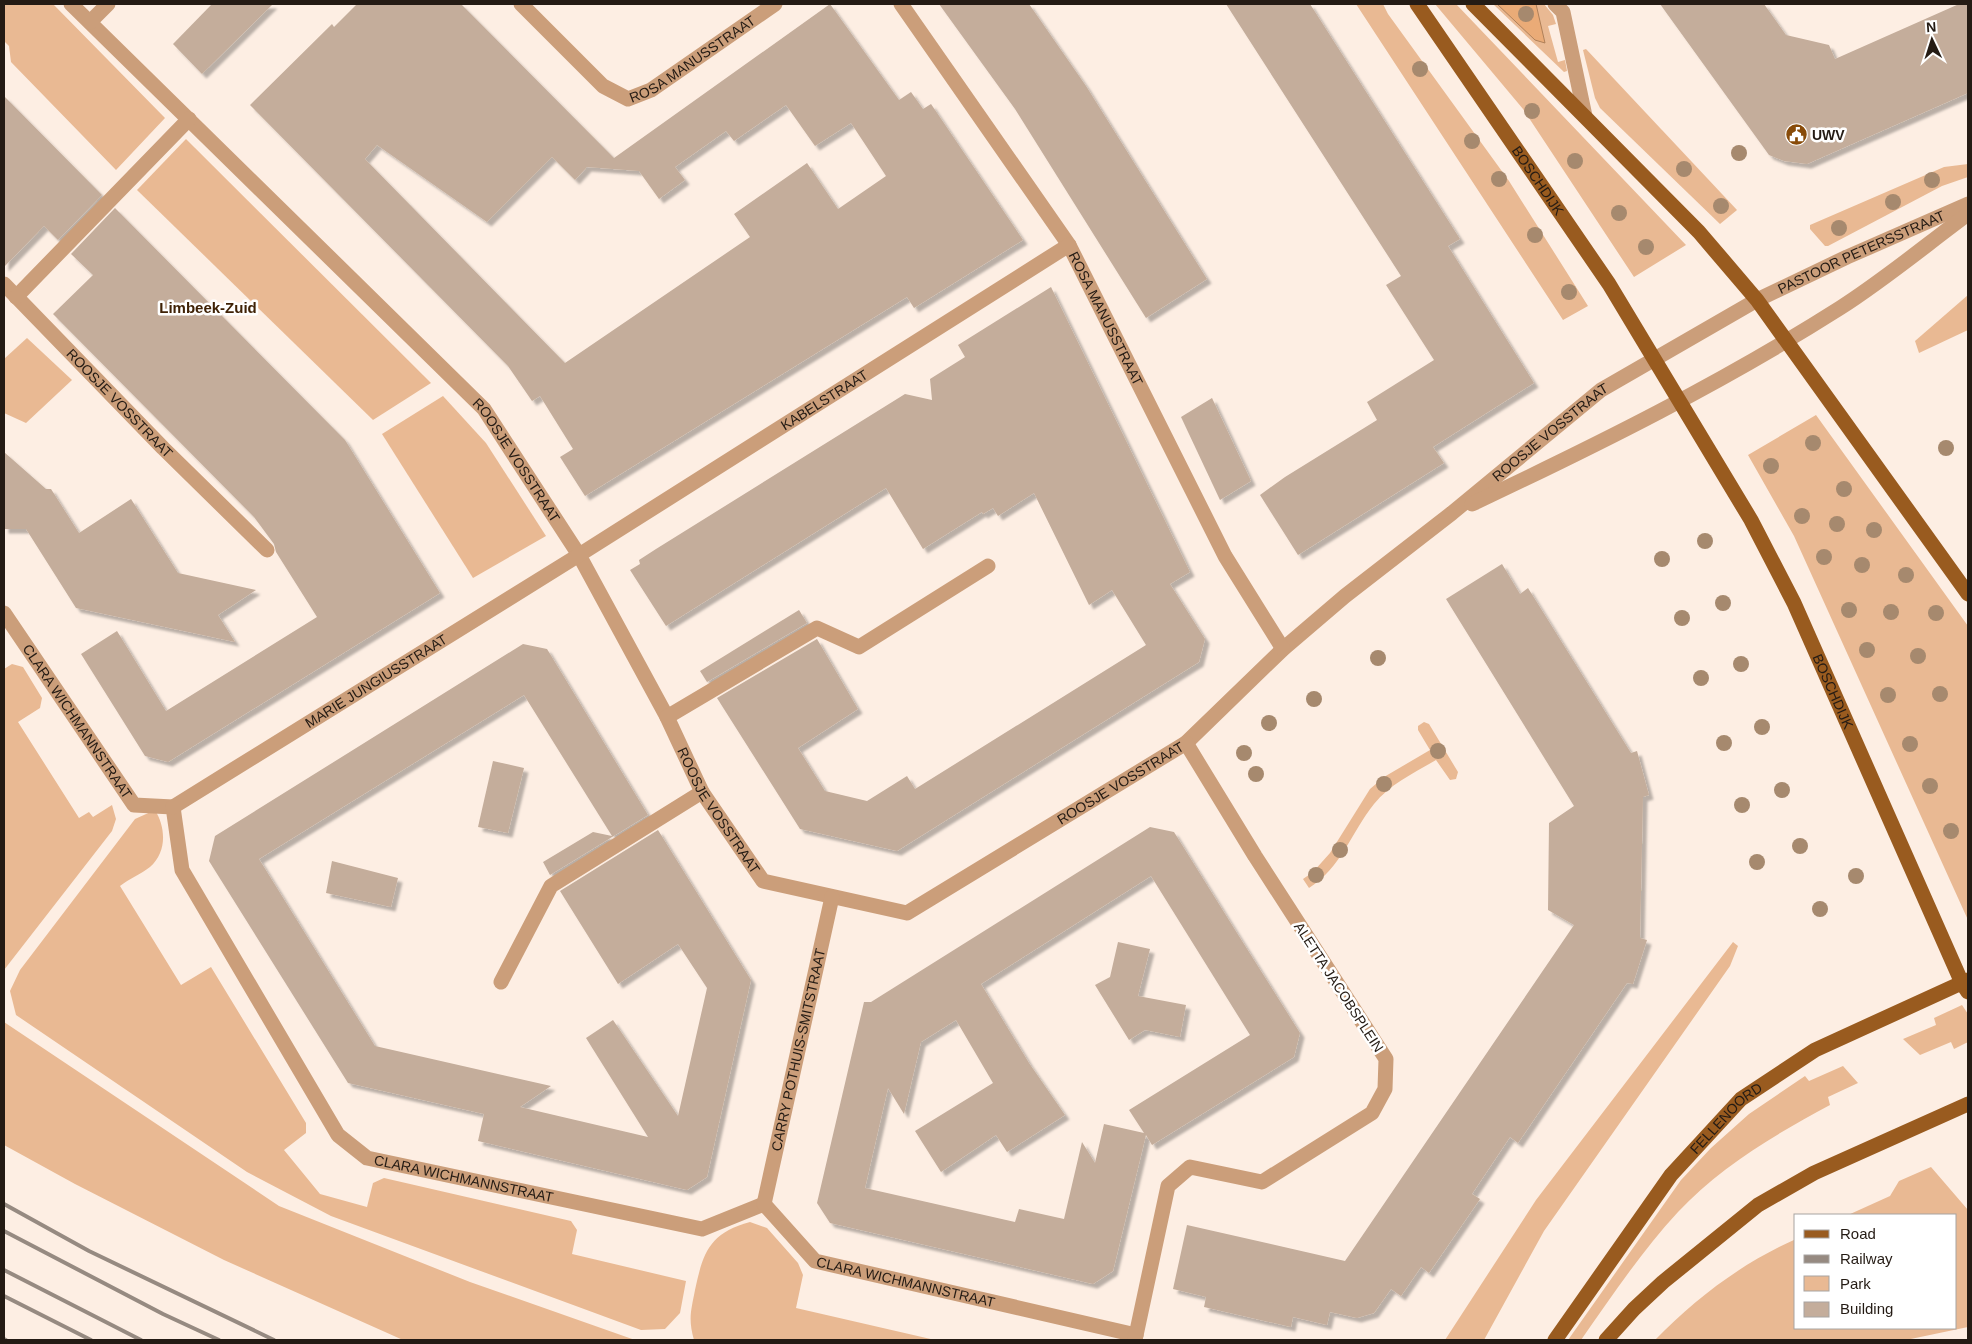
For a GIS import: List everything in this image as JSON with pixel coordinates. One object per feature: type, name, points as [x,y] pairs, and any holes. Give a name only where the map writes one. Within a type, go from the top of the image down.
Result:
[{"type":"main road","name":"BOSCHDIJK","points":[[1417,4],[1609,284],[1750,520],[1794,603],[1966,985]]},
{"type":"main road","points":[[1473,4],[1699,232],[1757,300],[1968,594]]},
{"type":"main road","name":"FELLENOORD","points":[[1555,1340],[1671,1175],[1741,1099],[1815,1050],[1890,1016],[1966,985]]},
{"type":"main road","points":[[1606,1340],[1634,1309],[1663,1282],[1750,1210],[1785,1188],[1857,1153],[1968,1104]]},
{"type":"street","name":"ROOSJE VOSSTRAAT","points":[[71,4],[484,409],[579,555],[667,717],[702,792],[763,881],[832,897],[906,912],[1186,743],[1283,649],[1345,596],[1452,513],[1601,390],[1655,359]]},
{"type":"street","points":[[90,22],[108,4]]},
{"type":"street","name":"ROSA MANUSSTRAAT","points":[[521,4],[603,86],[628,99],[651,90],[775,4]]},
{"type":"street","name":"ROSA MANUSSTRAAT","points":[[901,4],[1068,245],[1225,556],[1283,649]]},
{"type":"street","points":[[1555,4],[1563,12],[1585,116]]},
{"type":"street","points":[[16,297],[190,120]]},
{"type":"street","name":"PASTOOR PETERSSTRAAT","points":[[1757,300],[1847,257],[1968,204]]},
{"type":"street","name":"PASTOOR PETERSSTRAAT","points":[[1785,340],[1840,308],[1968,214]]},
{"type":"street","name":"KABELSTRAAT","points":[[579,555],[1068,245]]},
{"type":"street","name":"ROOSJE VOSSTRAAT","points":[[4,284],[163,448],[266,550]]},
{"type":"street","points":[[1655,359],[1757,300]]},
{"type":"street","points":[[1680,400],[1785,340]]},
{"type":"street","name":"ROOSJE VOSSTRAAT","points":[[1452,513],[1602,443],[1680,400]]},
{"type":"street","name":"MARIE JUNGIUSSTRAAT","points":[[172,807],[579,555]]},
{"type":"street","points":[[667,717],[817,628],[859,647],[988,566]]},
{"type":"street","name":"CLARA WICHMANNSTRAAT","points":[[4,613],[134,805],[172,807],[182,870],[338,1135],[367,1158],[702,1229],[764,1204],[816,1261],[1135,1338]]},
{"type":"street","name":"ALETTA JACOBSPLEIN","points":[[1135,1338],[1168,1186],[1190,1167],[1262,1182],[1372,1113],[1385,1089],[1386,1059],[1255,856],[1186,743]]},
{"type":"street","points":[[501,982],[551,886],[702,792]]},
{"type":"street","name":"CARRY POTHUIS-SMITSTRAAT","points":[[764,1204],[832,897]]},
{"type":"green space","points":[[4,4],[53,4],[165,118],[116,170],[11,62],[9,46],[4,41]]},
{"type":"green space","points":[[1356,4],[1383,4],[1388,14],[1509,181],[1588,306],[1563,320]]},
{"type":"green space","points":[[1435,4],[1456,4],[1686,245],[1634,277],[1523,109]]},
{"type":"green space","points":[[1493,4],[1544,4],[1553,15],[1556,24],[1548,26],[1558,62],[1565,60],[1567,71],[1564,72]]},
{"type":"green space","points":[[1586,49],[1737,210],[1720,224],[1600,108],[1595,98],[1583,50]]},
{"type":"green space","points":[[186,139],[431,383],[373,420],[137,190]]},
{"type":"green space","points":[[1968,164],[1968,177],[1942,186],[1828,246],[1825,246],[1810,229],[1810,225],[1944,167]]},
{"type":"green space","points":[[1968,295],[1968,330],[1919,353],[1915,341]]},
{"type":"green space","points":[[27,338],[72,380],[26,423],[4,413],[4,359]]},
{"type":"green space","points":[[443,396],[486,443],[546,536],[473,578],[382,434]]},
{"type":"green space","points":[[1816,415],[1968,626],[1968,920],[1794,536],[1748,455]]},
{"type":"green space","points":[[12,664],[23,667],[42,698],[40,708],[18,722],[79,818],[89,812],[93,817],[112,805],[116,819],[112,831],[4,970],[4,669]]},
{"type":"green space","points":[[1424,722],[1429,724],[1458,772],[1456,779],[1450,780],[1436,760],[1395,785],[1374,804],[1329,871],[1309,888],[1303,879],[1313,872],[1330,853],[1370,789],[1384,777],[1430,750],[1418,730],[1418,726]]},
{"type":"green space","points":[[155,810],[163,832],[160,854],[150,867],[120,886],[181,985],[211,967],[306,1123],[306,1133],[284,1150],[320,1194],[367,1207],[373,1183],[384,1178],[571,1221],[577,1230],[572,1254],[686,1281],[680,1313],[665,1329],[641,1330],[331,1216],[247,1172],[16,1015],[10,991],[20,970],[135,819]]},
{"type":"green space","points":[[1733,942],[1738,946],[1730,966],[1544,1231],[1484,1340],[1445,1340],[1536,1200]]},
{"type":"green space","points":[[1962,1005],[1968,1014],[1968,1042],[1954,1049],[1951,1042],[1920,1055],[1903,1039],[1936,1025],[1934,1018]]},
{"type":"green space","points":[[4,1022],[279,1206],[470,1282],[635,1340],[403,1340],[224,1260],[75,1184],[4,1145]]},
{"type":"green space","points":[[1843,1066],[1858,1083],[1828,1097],[1830,1105],[1769,1140],[1712,1180],[1678,1212],[1652,1243],[1627,1274],[1581,1340],[1568,1340],[1681,1180],[1711,1148],[1749,1114],[1805,1076],[1809,1081]]},
{"type":"green space","points":[[1931,1167],[1968,1210],[1968,1327],[1906,1340],[1655,1340],[1703,1296],[1738,1270],[1794,1240],[1794,1329],[1957,1329],[1957,1214],[1850,1214],[1890,1196],[1899,1181]]},
{"type":"green space","points":[[750,1222],[767,1228],[798,1263],[803,1275],[796,1308],[935,1340],[694,1340],[691,1326],[691,1310],[705,1255],[710,1246],[725,1232]]},
{"type":"shaded area","points":[[1497,4],[1536,4],[1545,43],[1535,40]]},
{"type":"building","points":[[212,4],[273,4],[202,74],[173,44]]},
{"type":"building","points":[[357,4],[461,4],[614,158],[830,4],[899,100],[911,92],[923,109],[931,104],[1023,240],[914,308],[907,297],[585,496],[560,457],[573,449],[540,396],[532,401],[508,366],[250,105],[332,24],[334,27]],"holes":[[[786,105],[815,146],[851,123],[886,176],[838,209],[807,163],[734,214],[750,237],[565,363],[365,159],[377,145],[487,222],[552,157],[575,180],[587,167],[639,171],[659,199],[685,180],[675,167],[726,131],[734,141]]]},
{"type":"building","points":[[939,4],[1029,4],[1086,86],[1207,279],[1146,318],[1015,109]]},
{"type":"building","points":[[1226,4],[1310,4],[1460,239],[1448,246],[1534,383],[1433,447],[1444,463],[1298,555],[1260,495],[1285,477],[1377,420],[1367,402],[1434,360],[1386,285],[1401,276]]},
{"type":"building","points":[[1660,4],[1764,4],[1786,35],[1829,45],[1835,59],[1959,4],[1968,4],[1968,93],[1807,164],[1784,161],[1769,155]]},
{"type":"building","points":[[4,96],[102,195],[58,240],[44,226],[4,267]]},
{"type":"building","points":[[115,208],[345,440],[440,593],[168,762],[145,756],[81,654],[117,631],[166,711],[317,617],[276,552],[274,544],[254,517],[53,314],[93,275],[71,254]]},
{"type":"building","points":[[1051,287],[1190,572],[1170,584],[1205,639],[1199,662],[897,851],[800,829],[717,698],[817,639],[858,709],[798,748],[825,791],[867,801],[907,776],[915,789],[1146,645],[1112,590],[1089,605],[1034,493],[998,516],[993,508],[983,514],[982,512],[923,549],[886,488],[666,626],[630,570],[640,564],[639,560],[656,549],[905,394],[932,400],[930,379],[965,357],[958,345]]},
{"type":"building","points":[[1212,398],[1251,481],[1220,500],[1181,417]]},
{"type":"building","points":[[4,452],[46,489],[51,489],[79,533],[131,499],[178,573],[256,590],[218,615],[235,642],[76,608],[26,529],[4,529]]},
{"type":"building","points":[[1502,564],[1520,594],[1528,588],[1631,753],[1637,751],[1649,795],[1643,797],[1640,938],[1647,940],[1633,984],[1627,983],[1518,1143],[1510,1137],[1472,1194],[1480,1199],[1429,1273],[1421,1267],[1401,1296],[1391,1289],[1374,1313],[1357,1318],[1330,1312],[1327,1325],[1293,1317],[1291,1327],[1204,1307],[1206,1297],[1173,1289],[1187,1225],[1345,1261],[1574,925],[1548,910],[1549,823],[1574,806],[1446,599]]},
{"type":"building","points":[[799,610],[807,623],[707,682],[700,671]]},
{"type":"building","points":[[523,644],[547,649],[648,815],[550,875],[543,862],[593,832],[612,836],[524,695],[259,859],[375,1046],[551,1086],[520,1107],[648,1137],[586,1038],[613,1020],[678,1116],[707,988],[678,944],[618,984],[560,891],[658,830],[751,980],[707,1177],[687,1190],[478,1141],[484,1114],[348,1083],[209,861],[215,836]]},
{"type":"building","points":[[493,761],[524,768],[508,833],[478,827]]},
{"type":"building","points":[[1150,827],[1174,832],[1300,1033],[1294,1057],[1152,1145],[1146,1135],[1113,1271],[1093,1284],[830,1223],[817,1203],[864,1002],[871,1002]],"holes":[[[1151,876],[1250,1035],[1129,1110],[1144,1133],[1104,1124],[1095,1163],[1082,1142],[1064,1219],[1019,1209],[1015,1222],[865,1188],[888,1088],[904,1114],[921,1042],[956,1020],[993,1083],[915,1131],[941,1172],[996,1135],[1007,1152],[1065,1115],[1029,1063],[981,984]]]},
{"type":"building","points":[[332,861],[398,878],[391,907],[326,893]]},
{"type":"building","points":[[1118,942],[1150,949],[1138,996],[1186,1005],[1180,1037],[1145,1030],[1129,1040],[1095,985],[1110,977]]},
{"type":"railway","points":[[4,1204],[89,1251],[274,1340]]},
{"type":"railway","points":[[4,1231],[163,1314],[219,1340]]},
{"type":"railway","points":[[4,1270],[141,1340]]},
{"type":"railway","points":[[4,1296],[91,1340]]},
{"type":"place","name":"UWV","points":[[1796,135]]},
{"type":"district","name":"Limbeek-Zuid","points":[[208,307]]}]
